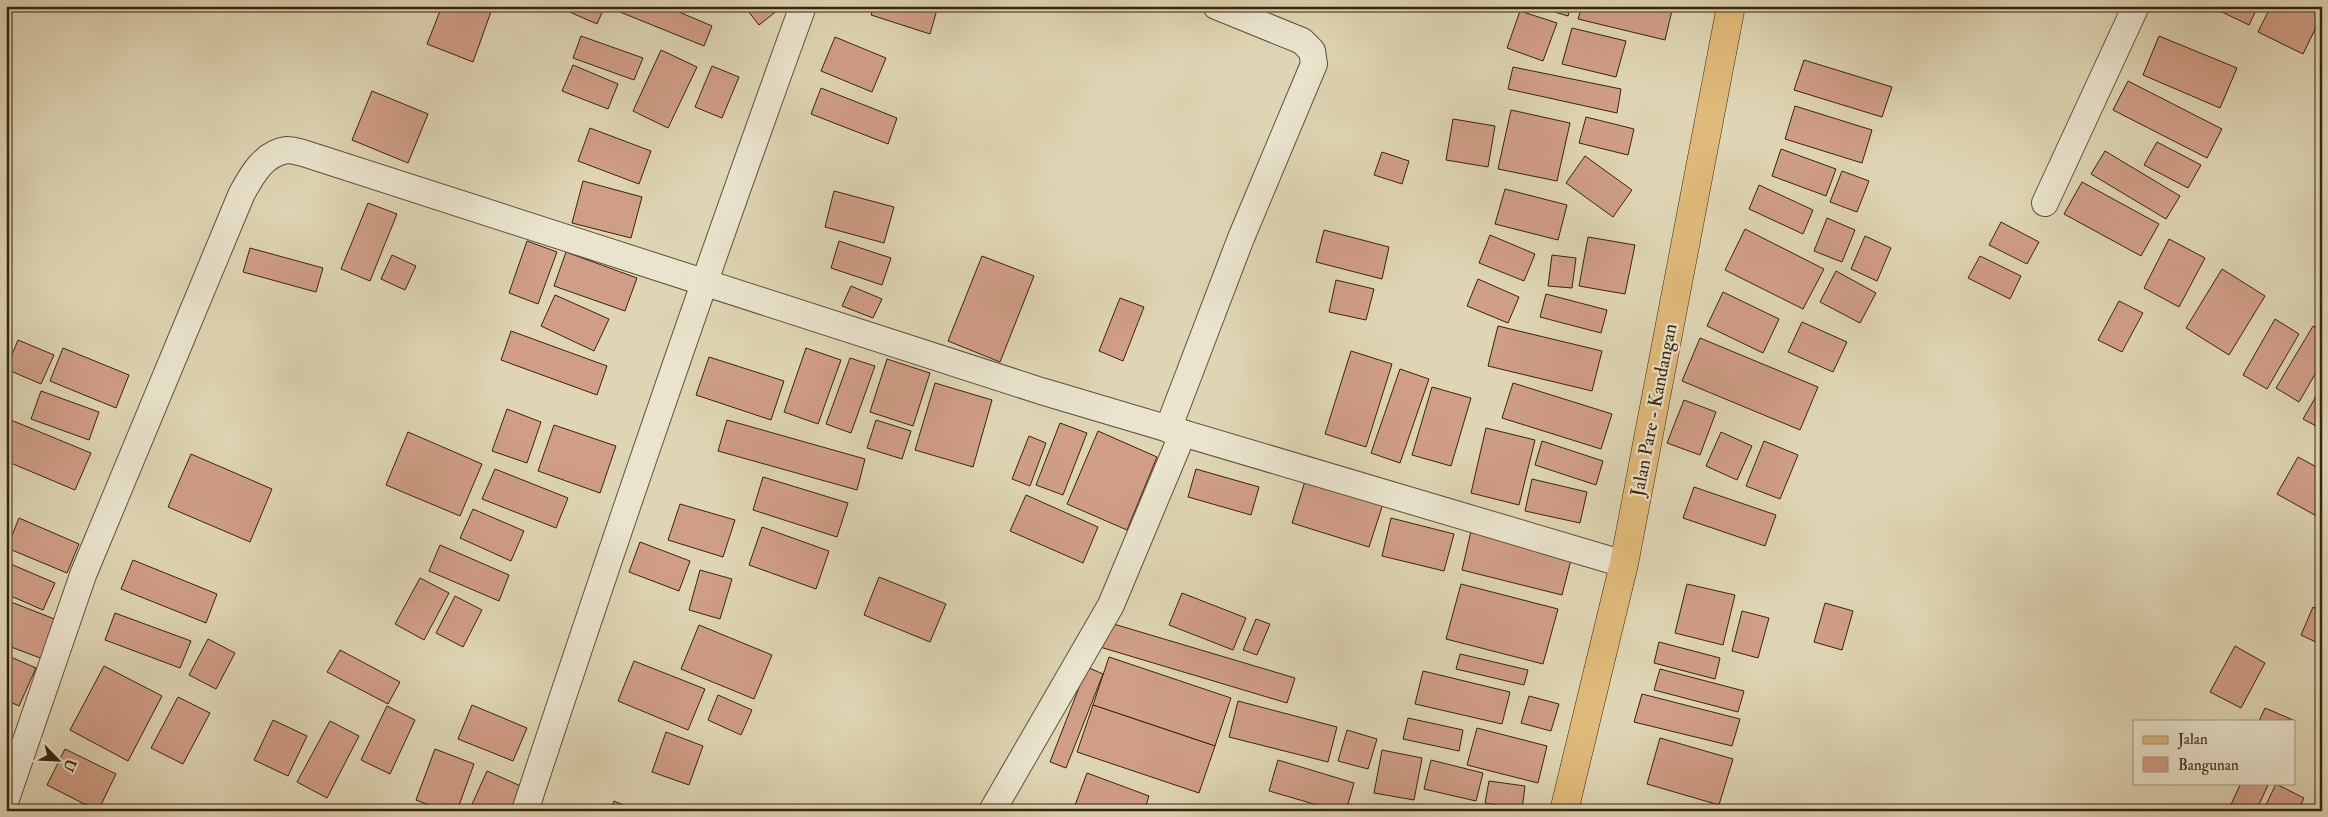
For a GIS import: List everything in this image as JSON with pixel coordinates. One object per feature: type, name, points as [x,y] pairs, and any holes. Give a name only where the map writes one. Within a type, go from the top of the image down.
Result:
[{"type":"main road","name":"Jalan Pare - Kandangan","points":[[1564,811],[1624,564],[1731,6]]},
{"type":"street","points":[[525,811],[704,282],[803,6]]},
{"type":"street","points":[[992,811],[1111,605],[1176,431],[1241,238],[1314,64],[1312,51],[1302,41],[1216,6]]},
{"type":"street","points":[[2045,203],[2136,6]]},
{"type":"street","points":[[6,799],[83,575],[242,193],[252,174],[260,165],[271,157],[287,150],[303,153],[1041,391],[1624,564]]},
{"type":"building","points":[[442,6],[493,6],[473,62],[427,44]]},
{"type":"building","points":[[556,6],[605,6],[597,24]]},
{"type":"building","points":[[617,6],[665,6],[712,26],[704,46],[615,10]]},
{"type":"building","points":[[744,6],[783,6],[759,25]]},
{"type":"building","points":[[874,6],[938,6],[930,34],[871,15]]},
{"type":"building","points":[[1535,6],[1571,6],[1568,16]]},
{"type":"building","points":[[1582,6],[1673,6],[1665,40],[1578,19]]},
{"type":"building","points":[[2225,6],[2258,6],[2249,25],[2222,12]]},
{"type":"building","points":[[2271,6],[2322,6],[2322,15],[2303,54],[2258,32]]},
{"type":"building","points":[[1520,11],[1557,23],[1543,61],[1507,48]]},
{"type":"building","points":[[1572,28],[1626,41],[1616,77],[1562,64]]},
{"type":"building","points":[[581,36],[643,58],[634,80],[573,58]]},
{"type":"building","points":[[2159,36],[2237,68],[2220,108],[2143,75]]},
{"type":"building","points":[[835,37],[886,58],[872,92],[821,71]]},
{"type":"building","points":[[661,50],[697,67],[668,128],[633,111]]},
{"type":"building","points":[[1804,60],[1892,87],[1882,117],[1794,90]]},
{"type":"building","points":[[573,65],[618,84],[608,109],[562,91]]},
{"type":"building","points":[[712,66],[739,77],[722,118],[695,107]]},
{"type":"building","points":[[1513,67],[1621,89],[1617,113],[1508,89]]},
{"type":"building","points":[[2128,81],[2222,129],[2207,158],[2113,110]]},
{"type":"building","points":[[821,88],[897,118],[888,144],[811,114]]},
{"type":"building","points":[[372,91],[428,114],[408,163],[352,140]]},
{"type":"building","points":[[1795,106],[1872,130],[1862,163],[1785,139]]},
{"type":"building","points":[[1511,110],[1570,123],[1557,181],[1498,169]]},
{"type":"building","points":[[1586,117],[1634,129],[1628,155],[1579,143]]},
{"type":"building","points":[[1453,119],[1495,126],[1488,167],[1446,160]]},
{"type":"building","points":[[590,128],[651,151],[639,184],[578,161]]},
{"type":"building","points":[[2157,142],[2201,165],[2188,188],[2144,165]]},
{"type":"building","points":[[1781,149],[1836,169],[1826,196],[1772,176]]},
{"type":"building","points":[[2105,151],[2180,196],[2166,219],[2091,174]]},
{"type":"building","points":[[1382,152],[1409,161],[1402,184],[1374,175]]},
{"type":"building","points":[[1585,156],[1632,190],[1613,217],[1566,183]]},
{"type":"building","points":[[1842,171],[1869,181],[1857,212],[1830,202]]},
{"type":"building","points":[[583,181],[642,197],[631,238],[572,223]]},
{"type":"building","points":[[2082,182],[2159,224],[2141,256],[2064,214]]},
{"type":"building","points":[[1759,185],[1813,210],[1803,234],[1749,209]]},
{"type":"building","points":[[1505,189],[1567,205],[1558,240],[1495,224]]},
{"type":"building","points":[[834,191],[894,207],[884,243],[825,227]]},
{"type":"building","points":[[368,203],[397,214],[370,281],[341,269]]},
{"type":"building","points":[[1827,218],[1855,230],[1842,262],[1814,251]]},
{"type":"building","points":[[2001,222],[2039,242],[2027,264],[1989,245]]},
{"type":"building","points":[[1745,229],[1824,269],[1803,309],[1725,270]]},
{"type":"building","points":[[1324,230],[1389,247],[1382,279],[1316,262]]},
{"type":"building","points":[[1490,235],[1535,254],[1524,281],[1479,263]]},
{"type":"building","points":[[1865,236],[1891,248],[1877,281],[1851,269]]},
{"type":"building","points":[[1588,237],[1635,245],[1625,294],[1579,286]]},
{"type":"building","points":[[2169,239],[2205,258],[2179,307],[2144,288]]},
{"type":"building","points":[[527,241],[557,252],[538,304],[509,293]]},
{"type":"building","points":[[839,241],[891,258],[882,285],[831,268]]},
{"type":"building","points":[[250,248],[323,268],[316,292],[243,272]]},
{"type":"building","points":[[566,252],[637,278],[625,311],[554,286]]},
{"type":"building","points":[[392,255],[416,266],[405,290],[381,279]]},
{"type":"building","points":[[1552,255],[1576,258],[1572,288],[1548,286]]},
{"type":"building","points":[[982,256],[1034,276],[1000,362],[948,341]]},
{"type":"building","points":[[1980,256],[2021,276],[2010,299],[1968,278]]},
{"type":"building","points":[[2222,269],[2265,296],[2229,355],[2186,328]]},
{"type":"building","points":[[1836,271],[1876,293],[1860,323],[1820,302]]},
{"type":"building","points":[[1478,279],[1519,297],[1508,323],[1467,306]]},
{"type":"building","points":[[1336,280],[1374,289],[1366,320],[1329,312]]},
{"type":"building","points":[[851,286],[882,299],[873,318],[842,306]]},
{"type":"building","points":[[1723,292],[1779,319],[1763,353],[1707,326]]},
{"type":"building","points":[[1546,294],[1607,310],[1601,333],[1540,317]]},
{"type":"building","points":[[555,295],[609,319],[594,351],[541,326]]},
{"type":"building","points":[[1120,298],[1144,307],[1123,361],[1099,351]]},
{"type":"building","points":[[2119,301],[2143,313],[2122,352],[2098,340]]},
{"type":"building","points":[[2275,319],[2299,334],[2267,389],[2243,375]]},
{"type":"building","points":[[1802,322],[1847,342],[1833,372],[1788,352]]},
{"type":"building","points":[[1498,326],[1602,351],[1592,391],[1488,366]]},
{"type":"building","points":[[2313,326],[2322,331],[2322,362],[2299,402],[2276,388]]},
{"type":"building","points":[[511,331],[607,366],[597,395],[501,360]]},
{"type":"building","points":[[1700,338],[1818,387],[1800,430],[1682,381]]},
{"type":"building","points":[[18,340],[54,355],[41,384],[6,369]]},
{"type":"building","points":[[63,348],[129,375],[116,408],[50,381]]},
{"type":"building","points":[[806,348],[841,360],[818,424],[784,412]]},
{"type":"building","points":[[1351,351],[1392,364],[1366,447],[1325,434]]},
{"type":"building","points":[[709,357],[784,381],[771,420],[696,395]]},
{"type":"building","points":[[850,358],[875,366],[851,433],[826,424]]},
{"type":"building","points":[[887,359],[930,373],[913,426],[870,412]]},
{"type":"building","points":[[1400,369],[1429,379],[1400,463],[1371,453]]},
{"type":"building","points":[[935,383],[992,400],[973,467],[915,450]]},
{"type":"building","points":[[1513,383],[1612,414],[1601,449],[1502,418]]},
{"type":"building","points":[[2322,386],[2322,429],[2303,419]]},
{"type":"building","points":[[1432,387],[1471,398],[1451,466],[1412,455]]},
{"type":"building","points":[[41,391],[99,412],[89,440],[31,419]]},
{"type":"building","points":[[1684,400],[1716,412],[1700,455],[1667,443]]},
{"type":"building","points":[[507,409],[541,422],[527,463],[492,451]]},
{"type":"building","points":[[6,418],[91,453],[75,490],[6,461]]},
{"type":"building","points":[[727,420],[865,459],[857,490],[718,451]]},
{"type":"building","points":[[876,420],[911,431],[902,459],[867,448]]},
{"type":"building","points":[[1060,423],[1087,433],[1063,495],[1036,485]]},
{"type":"building","points":[[554,425],[616,446],[600,493],[538,471]]},
{"type":"building","points":[[1486,428],[1535,440],[1519,505],[1471,493]]},
{"type":"building","points":[[1098,431],[1157,457],[1127,530],[1067,504]]},
{"type":"building","points":[[408,432],[482,464],[460,516],[386,485]]},
{"type":"building","points":[[1721,432],[1752,446],[1737,480],[1706,466]]},
{"type":"building","points":[[1029,436],[1046,443],[1030,486],[1012,479]]},
{"type":"building","points":[[1542,441],[1603,461],[1596,485],[1535,465]]},
{"type":"building","points":[[1764,441],[1798,455],[1780,499],[1746,486]]},
{"type":"building","points":[[191,454],[272,489],[250,542],[168,507]]},
{"type":"building","points":[[2298,457],[2322,470],[2322,519],[2277,494]]},
{"type":"building","points":[[495,469],[568,498],[556,528],[482,499]]},
{"type":"building","points":[[1196,469],[1259,487],[1251,515],[1188,497]]},
{"type":"building","points":[[763,477],[848,503],[837,537],[753,510]]},
{"type":"building","points":[[1306,478],[1384,501],[1369,547],[1292,523]]},
{"type":"building","points":[[1532,479],[1587,492],[1580,523],[1525,511]]},
{"type":"building","points":[[1694,487],[1776,515],[1765,546],[1683,518]]},
{"type":"building","points":[[1026,495],[1098,527],[1083,563],[1010,531]]},
{"type":"building","points":[[680,504],[735,520],[723,557],[668,540]]},
{"type":"building","points":[[473,509],[524,531],[511,561],[460,538]]},
{"type":"building","points":[[19,518],[79,544],[67,573],[7,548]]},
{"type":"building","points":[[1391,518],[1454,534],[1444,571],[1382,556]]},
{"type":"building","points":[[762,527],[829,551],[816,589],[749,565]]},
{"type":"building","points":[[1471,531],[1572,556],[1562,595],[1462,570]]},
{"type":"building","points":[[640,542],[690,561],[679,591],[629,572]]},
{"type":"building","points":[[440,545],[509,575],[499,601],[429,571]]},
{"type":"building","points":[[133,560],[217,594],[206,623],[121,589]]},
{"type":"building","points":[[6,562],[55,583],[43,610],[6,594]]},
{"type":"building","points":[[700,570],[732,579],[720,619],[689,610]]},
{"type":"building","points":[[879,577],[946,604],[930,642],[864,615]]},
{"type":"building","points":[[420,578],[449,593],[424,640],[395,624]]},
{"type":"building","points":[[1461,584],[1558,609],[1543,664],[1446,639]]},
{"type":"building","points":[[1687,584],[1735,595],[1723,645],[1675,633]]},
{"type":"building","points":[[1182,593],[1246,618],[1233,650],[1169,625]]},
{"type":"building","points":[[455,596],[482,610],[463,647],[436,633]]},
{"type":"building","points":[[6,600],[62,622],[48,661],[6,645]]},
{"type":"building","points":[[1825,603],[1853,611],[1842,650],[1814,642]]},
{"type":"building","points":[[2313,607],[2322,611],[2322,645],[2301,635]]},
{"type":"building","points":[[1742,611],[1769,618],[1758,658],[1732,651]]},
{"type":"building","points":[[115,613],[191,641],[180,668],[105,640]]},
{"type":"building","points":[[1256,619],[1270,624],[1257,655],[1243,650]]},
{"type":"building","points":[[1107,622],[1295,678],[1287,703],[1100,647]]},
{"type":"building","points":[[699,625],[772,655],[754,699],[681,669]]},
{"type":"building","points":[[208,639],[235,653],[216,689],[189,675]]},
{"type":"building","points":[[1659,642],[1720,658],[1715,679],[1654,663]]},
{"type":"building","points":[[2235,646],[2265,663],[2241,708],[2210,692]]},
{"type":"building","points":[[340,650],[400,682],[388,704],[327,672]]},
{"type":"building","points":[[1460,654],[1528,670],[1524,685],[1456,669]]},
{"type":"building","points":[[6,655],[36,668],[19,706],[6,700]]},
{"type":"building","points":[[1109,657],[1231,698],[1215,746],[1093,705]]},
{"type":"building","points":[[634,661],[705,689],[688,730],[618,701]]},
{"type":"building","points":[[104,666],[162,696],[128,761],[70,730]]},
{"type":"building","points":[[1087,667],[1103,674],[1066,768],[1050,762]]},
{"type":"building","points":[[1660,669],[1744,691],[1738,712],[1654,690]]},
{"type":"building","points":[[1423,671],[1510,692],[1502,724],[1415,704]]},
{"type":"building","points":[[1642,694],[1740,719],[1732,746],[1634,722]]},
{"type":"building","points":[[718,695],[752,710],[741,735],[708,720]]},
{"type":"building","points":[[1529,696],[1559,704],[1551,731],[1521,723]]},
{"type":"building","points":[[178,697],[210,713],[183,764],[151,748]]},
{"type":"building","points":[[1238,701],[1337,727],[1328,762],[1229,737]]},
{"type":"building","points":[[472,705],[527,728],[513,761],[458,739]]},
{"type":"building","points":[[1093,705],[1215,746],[1199,793],[1077,752]]},
{"type":"building","points":[[387,706],[415,720],[390,774],[361,760]]},
{"type":"building","points":[[2265,708],[2293,720],[2259,720]]},
{"type":"building","points":[[1408,718],[1463,730],[1459,751],[1403,739]]},
{"type":"building","points":[[273,720],[307,736],[288,776],[254,760]]},
{"type":"building","points":[[330,721],[359,736],[327,798],[297,782]]},
{"type":"building","points":[[1477,728],[1547,746],[1538,783],[1467,765]]},
{"type":"building","points":[[1347,730],[1377,739],[1368,769],[1338,761]]},
{"type":"building","points":[[666,732],[703,746],[689,785],[652,772]]},
{"type":"building","points":[[1660,738],[1733,759],[1719,805],[1647,784]]},
{"type":"building","points":[[65,749],[116,774],[98,811],[47,785]]},
{"type":"building","points":[[435,749],[474,764],[457,811],[444,811],[416,800]]},
{"type":"building","points":[[1382,750],[1422,758],[1414,800],[1374,793]]},
{"type":"building","points":[[1278,760],[1354,783],[1346,811],[1338,811],[1269,791]]},
{"type":"building","points":[[1431,760],[1483,773],[1476,801],[1424,789]]},
{"type":"building","points":[[487,771],[523,787],[513,811],[469,811]]},
{"type":"building","points":[[1087,773],[1149,796],[1144,811],[1080,811],[1074,808]]},
{"type":"building","points":[[1489,781],[1525,786],[1522,809],[1485,803]]},
{"type":"building","points":[[2241,784],[2269,784],[2256,811],[2228,811]]},
{"type":"building","points":[[2276,784],[2304,798],[2298,811],[2263,811]]},
{"type":"building","points":[[614,801],[637,811],[610,811]]},
{"type":"building","points":[[1419,805],[1466,811],[1418,811]]}]
